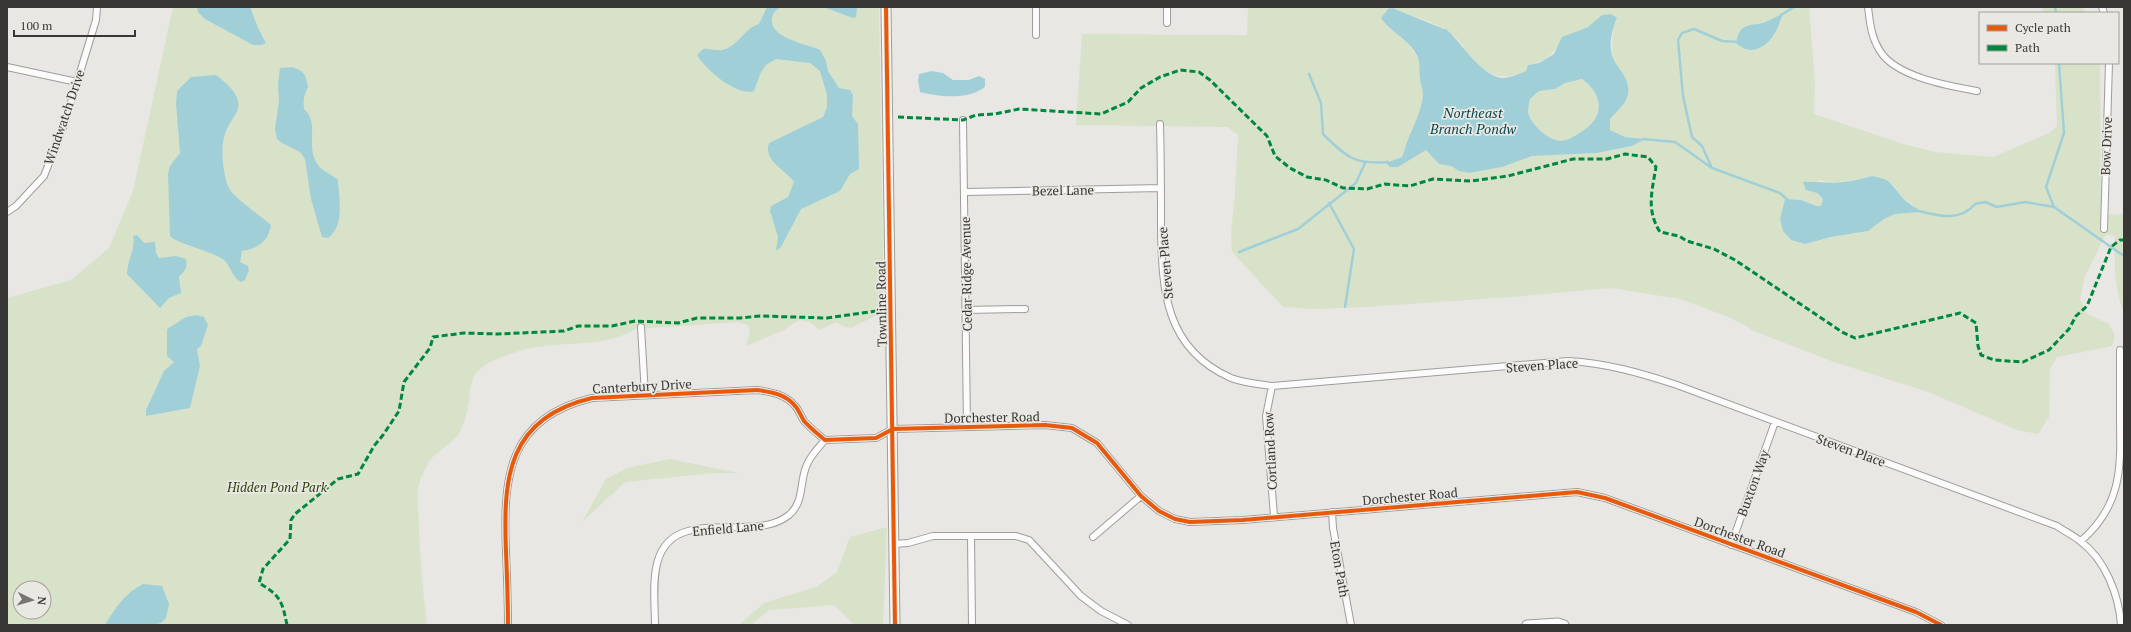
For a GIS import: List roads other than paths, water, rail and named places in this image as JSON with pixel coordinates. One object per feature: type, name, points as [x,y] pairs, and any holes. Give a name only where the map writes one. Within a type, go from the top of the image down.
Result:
[{"type":"street","name":"Windwatch Drive","points":[[7,212],[16,206],[44,176],[64,125],[96,20],[96,7]]},
{"type":"street","name":"Townline Road","points":[[886,7],[895,625]]},
{"type":"street","points":[[1036,7],[1036,35]]},
{"type":"street","points":[[1167,7],[1167,23]]},
{"type":"street","points":[[1868,7],[1871,32],[1880,52],[1894,66],[1932,80],[1977,91]]},
{"type":"street","name":"Bow Drive","points":[[2104,229],[2109,64]]},
{"type":"street","points":[[7,67],[77,82]]},
{"type":"street","name":"Cedar Ridge Avenue","points":[[963,120],[967,427]]},
{"type":"street","name":"Steven Place","points":[[1160,124],[1160,188],[1164,288],[1173,322],[1192,351],[1214,369],[1232,378],[1272,386],[1568,361],[1597,363],[1634,371],[1677,385],[2056,526],[2081,541],[2094,554],[2106,572],[2116,595],[2120,625]]},
{"type":"street","name":"Bezel Lane","points":[[965,192],[1160,188]]},
{"type":"street","points":[[966,310],[1025,309]]},
{"type":"street","points":[[641,327],[645,395]]},
{"type":"street","points":[[2081,541],[2095,527],[2109,506],[2117,485],[2122,465],[2120,350]]},
{"type":"street","name":"Cortland Row","points":[[1272,386],[1266,416],[1274,516]]},
{"type":"street","name":"Canterbury Drive","points":[[508,625],[506,492],[515,456],[524,441],[543,419],[557,409],[573,402],[592,398],[730,391],[772,392],[786,398],[796,407],[808,425],[825,440]]},
{"type":"street","name":"Buxton Way","points":[[1731,545],[1775,422]]},
{"type":"street","name":"Dorchester Road","points":[[893,429],[1045,425],[1072,428],[1097,443],[1141,496],[1159,511],[1175,519],[1190,522],[1222,521],[1577,492],[1605,498],[1916,612],[1941,625]]},
{"type":"street","points":[[825,440],[876,438],[893,429]]},
{"type":"street","name":"Enfield Lane","points":[[655,625],[656,566],[660,553],[668,542],[687,531],[766,526],[779,522],[790,514],[799,502],[805,470],[811,456],[825,440]]},
{"type":"street","points":[[1093,537],[1141,496]]},
{"type":"street","name":"Eton Path","points":[[1332,512],[1335,543],[1351,625]]},
{"type":"street","points":[[894,544],[908,543],[933,536],[1016,536],[1029,540],[1081,596],[1102,611],[1128,625]]},
{"type":"street","points":[[971,536],[972,625]]},
{"type":"street","points":[[1532,625],[1558,623],[1564,625]]},
{"type":"water","points":[[197,7],[250,7],[258,28],[266,43],[262,45],[253,45],[205,19],[198,12]]},
{"type":"water","points":[[767,7],[781,7],[775,11],[772,18],[772,25],[776,31],[790,39],[820,50],[826,61],[828,71],[839,88],[850,90],[853,95],[852,116],[858,124],[859,169],[850,174],[840,191],[801,209],[781,247],[776,251],[778,237],[770,211],[771,206],[788,197],[794,182],[772,160],[769,155],[769,143],[823,117],[827,107],[827,95],[820,71],[810,63],[776,59],[766,65],[761,72],[754,91],[747,92],[739,90],[722,80],[701,61],[697,55],[703,49],[722,50],[737,42],[749,29],[759,24]]},
{"type":"water","points":[[823,7],[857,7],[856,17],[853,18]]},
{"type":"water","name":"Northeast Branch Pondw","points":[[1392,8],[1446,29],[1479,65],[1494,76],[1502,78],[1511,77],[1526,71],[1528,65],[1539,63],[1554,54],[1562,37],[1588,27],[1602,15],[1611,14],[1617,18],[1611,38],[1612,54],[1628,84],[1628,94],[1626,101],[1610,119],[1610,130],[1625,137],[1645,139],[1632,146],[1597,153],[1532,156],[1502,167],[1469,173],[1459,171],[1451,166],[1439,164],[1426,150],[1398,167],[1390,167],[1386,163],[1402,157],[1418,116],[1423,90],[1420,81],[1417,55],[1411,47],[1381,18],[1388,9]],"holes":[[[1582,79],[1589,85],[1598,99],[1598,113],[1589,126],[1579,133],[1566,140],[1556,140],[1546,135],[1532,122],[1528,112],[1529,102],[1530,99],[1539,91],[1555,89],[1565,83]]]},
{"type":"water","points":[[1783,14],[1776,31],[1763,46],[1753,50],[1742,47],[1736,43],[1740,32],[1745,27],[1763,23]]},
{"type":"water","points":[[292,67],[300,70],[304,74],[308,87],[304,97],[304,109],[311,120],[312,147],[315,160],[322,169],[338,180],[340,203],[339,219],[333,233],[328,238],[322,237],[311,199],[305,159],[300,152],[277,139],[275,129],[279,101],[278,84],[280,68]]},
{"type":"water","points":[[932,71],[943,73],[953,80],[969,80],[979,76],[985,79],[985,87],[962,96],[945,96],[920,92],[918,80],[919,74]]},
{"type":"water","points":[[216,75],[234,92],[238,103],[238,109],[223,140],[223,161],[227,183],[229,188],[236,196],[271,225],[268,236],[265,240],[253,248],[242,251],[240,262],[248,266],[249,270],[245,280],[241,282],[236,278],[224,260],[211,253],[173,239],[170,236],[168,174],[170,166],[180,153],[176,103],[177,91],[191,77]]},
{"type":"water","points":[[1872,176],[1890,182],[1904,199],[1922,212],[1895,214],[1884,219],[1868,231],[1831,237],[1805,244],[1791,240],[1783,231],[1780,219],[1785,199],[1801,200],[1821,206],[1823,199],[1817,193],[1806,190],[1803,182],[1839,183]]},
{"type":"water","points":[[137,235],[144,243],[155,242],[156,253],[159,258],[176,256],[186,259],[186,269],[179,277],[181,293],[169,298],[160,308],[127,274],[134,241],[133,236]]},
{"type":"water","points":[[196,315],[204,317],[208,325],[201,346],[197,349],[200,366],[190,408],[146,416],[146,410],[164,371],[174,362],[167,356],[167,329],[186,317]]},
{"type":"water","points":[[143,584],[162,586],[169,604],[166,618],[161,623],[152,625],[105,625],[126,596]]},
{"type":"waterway","points":[[1781,15],[1794,7]]},
{"type":"waterway","points":[[2055,7],[2056,12]]},
{"type":"waterway","points":[[1711,166],[1702,146],[1692,137],[1683,96],[1678,40],[1682,33],[1694,29],[1722,41],[1738,42]]},
{"type":"waterway","points":[[2054,207],[2046,187],[2064,133],[2059,64]]},
{"type":"waterway","points":[[1309,74],[1321,103],[1323,134],[1345,154],[1352,158],[1367,162],[1388,162]]},
{"type":"waterway","points":[[1643,139],[1675,142],[1712,168],[1780,193],[1788,200]]},
{"type":"waterway","points":[[1239,252],[1298,229],[1356,183],[1365,163]]},
{"type":"waterway","points":[[1919,211],[1934,215],[1949,216],[1963,213],[1975,204],[1985,202],[1997,207],[2025,202],[2054,207],[2124,256]]},
{"type":"waterway","points":[[1329,203],[1354,249],[1345,307]]},
{"type":"park label","name":"Hidden Pond Park","points":[[277,487]]}]
